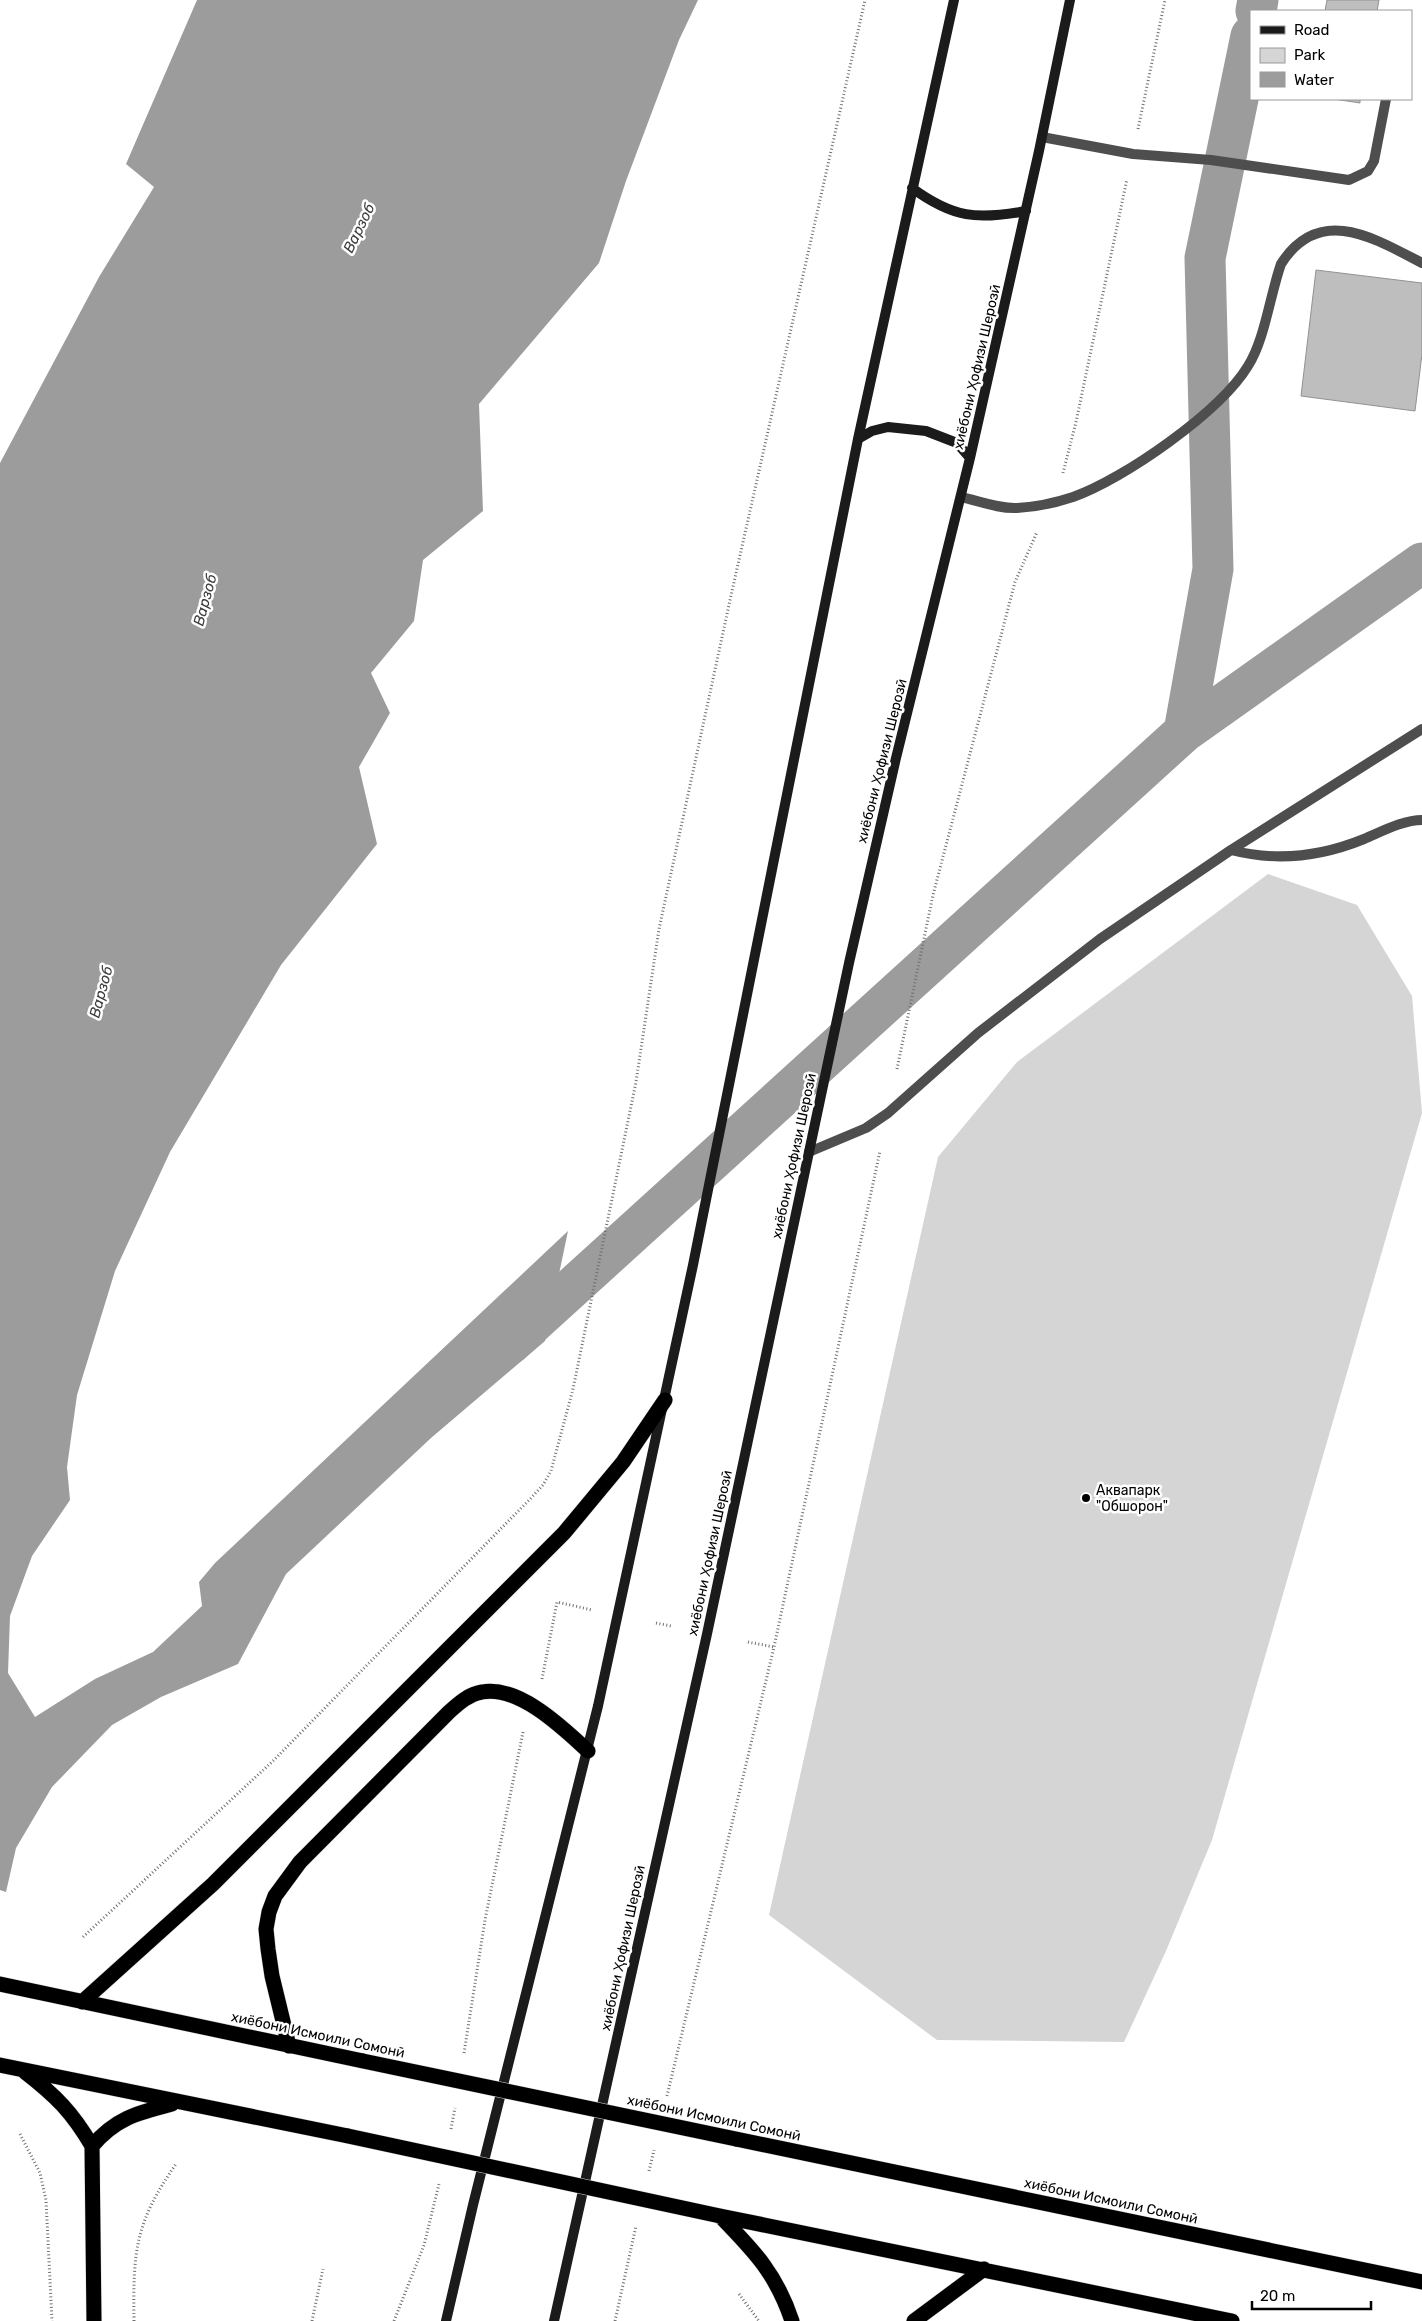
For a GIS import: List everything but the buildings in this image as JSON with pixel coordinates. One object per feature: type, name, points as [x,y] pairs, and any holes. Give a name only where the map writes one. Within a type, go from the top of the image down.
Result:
[{"type":"highway","points":[[82,2002],[213,1884],[564,1533],[623,1462],[664,1400]]},
{"type":"highway","points":[[289,2046],[272,1976],[266,1929],[269,1912],[275,1896],[300,1862],[449,1712],[460,1702],[483,1691],[512,1696],[553,1718],[588,1751]]},
{"type":"highway","name":"хиёбони Исмоили Сомонӣ","points":[[0,1984],[1422,2282]]},
{"type":"highway","points":[[0,2065],[1232,2321]]},
{"type":"highway","points":[[22,2070],[56,2096],[80,2126],[92,2146],[94,2321]]},
{"type":"highway","points":[[92,2146],[106,2130],[119,2121],[138,2112],[177,2102]]},
{"type":"highway","points":[[720,2216],[760,2257],[774,2278],[792,2321]]},
{"type":"highway","points":[[914,2321],[984,2269]]},
{"type":"main road","points":[[446,2321],[473,2205],[588,1751],[693,1265],[742,1027],[858,439],[954,0]]},
{"type":"main road","name":"хиёбони Ҳофизи Шерозӣ","points":[[554,2321],[707,1634],[849,963],[896,758],[970,458],[1026,211],[1070,0]]},
{"type":"main road","points":[[912,188],[935,204],[971,215],[990,216],[1026,211]]},
{"type":"main road","points":[[858,439],[872,431],[888,427],[926,431],[958,444],[970,458]]},
{"type":"lane","points":[[1042,137],[1133,154],[1211,160],[1349,180],[1360,177],[1368,171],[1374,160],[1386,100]]},
{"type":"lane","points":[[961,497],[1015,508],[1052,503],[1102,484],[1194,423],[1221,400],[1250,364],[1281,264],[1289,251],[1302,240],[1325,232],[1354,232],[1374,237],[1422,263]]},
{"type":"lane","points":[[809,1152],[866,1128],[888,1113],[978,1032],[1100,939],[1231,850],[1422,729]]},
{"type":"lane","points":[[1231,850],[1256,856],[1314,855],[1352,844],[1400,824],[1422,820]]},
{"type":"path","points":[[83,1937],[274,1760],[531,1498],[543,1485],[551,1471],[573,1389],[636,1082],[658,929],[732,590],[866,0]]},
{"type":"path","points":[[666,2098],[774,1647],[933,895],[1015,582],[1023,561],[1052,503],[1069,454],[1165,0]]},
{"type":"path","points":[[542,1679],[557,1602],[596,1611]]},
{"type":"path","points":[[656,1623],[671,1626]]},
{"type":"path","points":[[748,1642],[774,1647]]},
{"type":"path","points":[[463,2058],[485,1920],[523,1731]]},
{"type":"path","points":[[449,2136],[455,2107]]},
{"type":"path","points":[[20,2134],[40,2173],[46,2200],[52,2321]]},
{"type":"path","points":[[648,2175],[655,2146]]},
{"type":"path","points":[[134,2321],[133,2271],[137,2242],[158,2192],[176,2164]]},
{"type":"path","points":[[394,2321],[424,2245],[441,2176]]},
{"type":"path","points":[[615,2321],[637,2222]]},
{"type":"path","points":[[312,2321],[323,2269]]},
{"type":"path","points":[[739,2294],[759,2321]]},
{"type":"green space","name":"Аквапарк \"Обшорон\"","points":[[1268,874],[1357,905],[1412,996],[1422,1113],[1212,1840],[1166,1951],[1124,2042],[937,2040],[769,1915],[938,1157],[1017,1062]]},
{"type":"water","name":"Варзоб","points":[[197,0],[698,0],[679,40],[626,181],[599,263],[479,404],[483,511],[423,560],[414,621],[371,673],[390,713],[359,767],[377,844],[281,965],[170,1152],[115,1271],[77,1395],[67,1467],[70,1500],[32,1556],[10,1616],[8,1673],[35,1717],[95,1679],[153,1652],[202,1606],[199,1582],[215,1563],[568,1231],[545,1341],[431,1438],[286,1574],[238,1664],[161,1697],[112,1725],[52,1787],[16,1848],[6,1892],[0,1890],[0,463],[99,277],[154,187],[126,164]]},
{"type":"waterway","points":[[1256,10],[1258,0]]},
{"type":"waterway","points":[[1184,732],[1213,569],[1205,258],[1250,41]]},
{"type":"waterway","points":[[510,1344],[1184,732],[1422,563]]},
{"type":"place","name":"Аквапарк \"Обшорон\"","points":[[1086,1498]]}]
